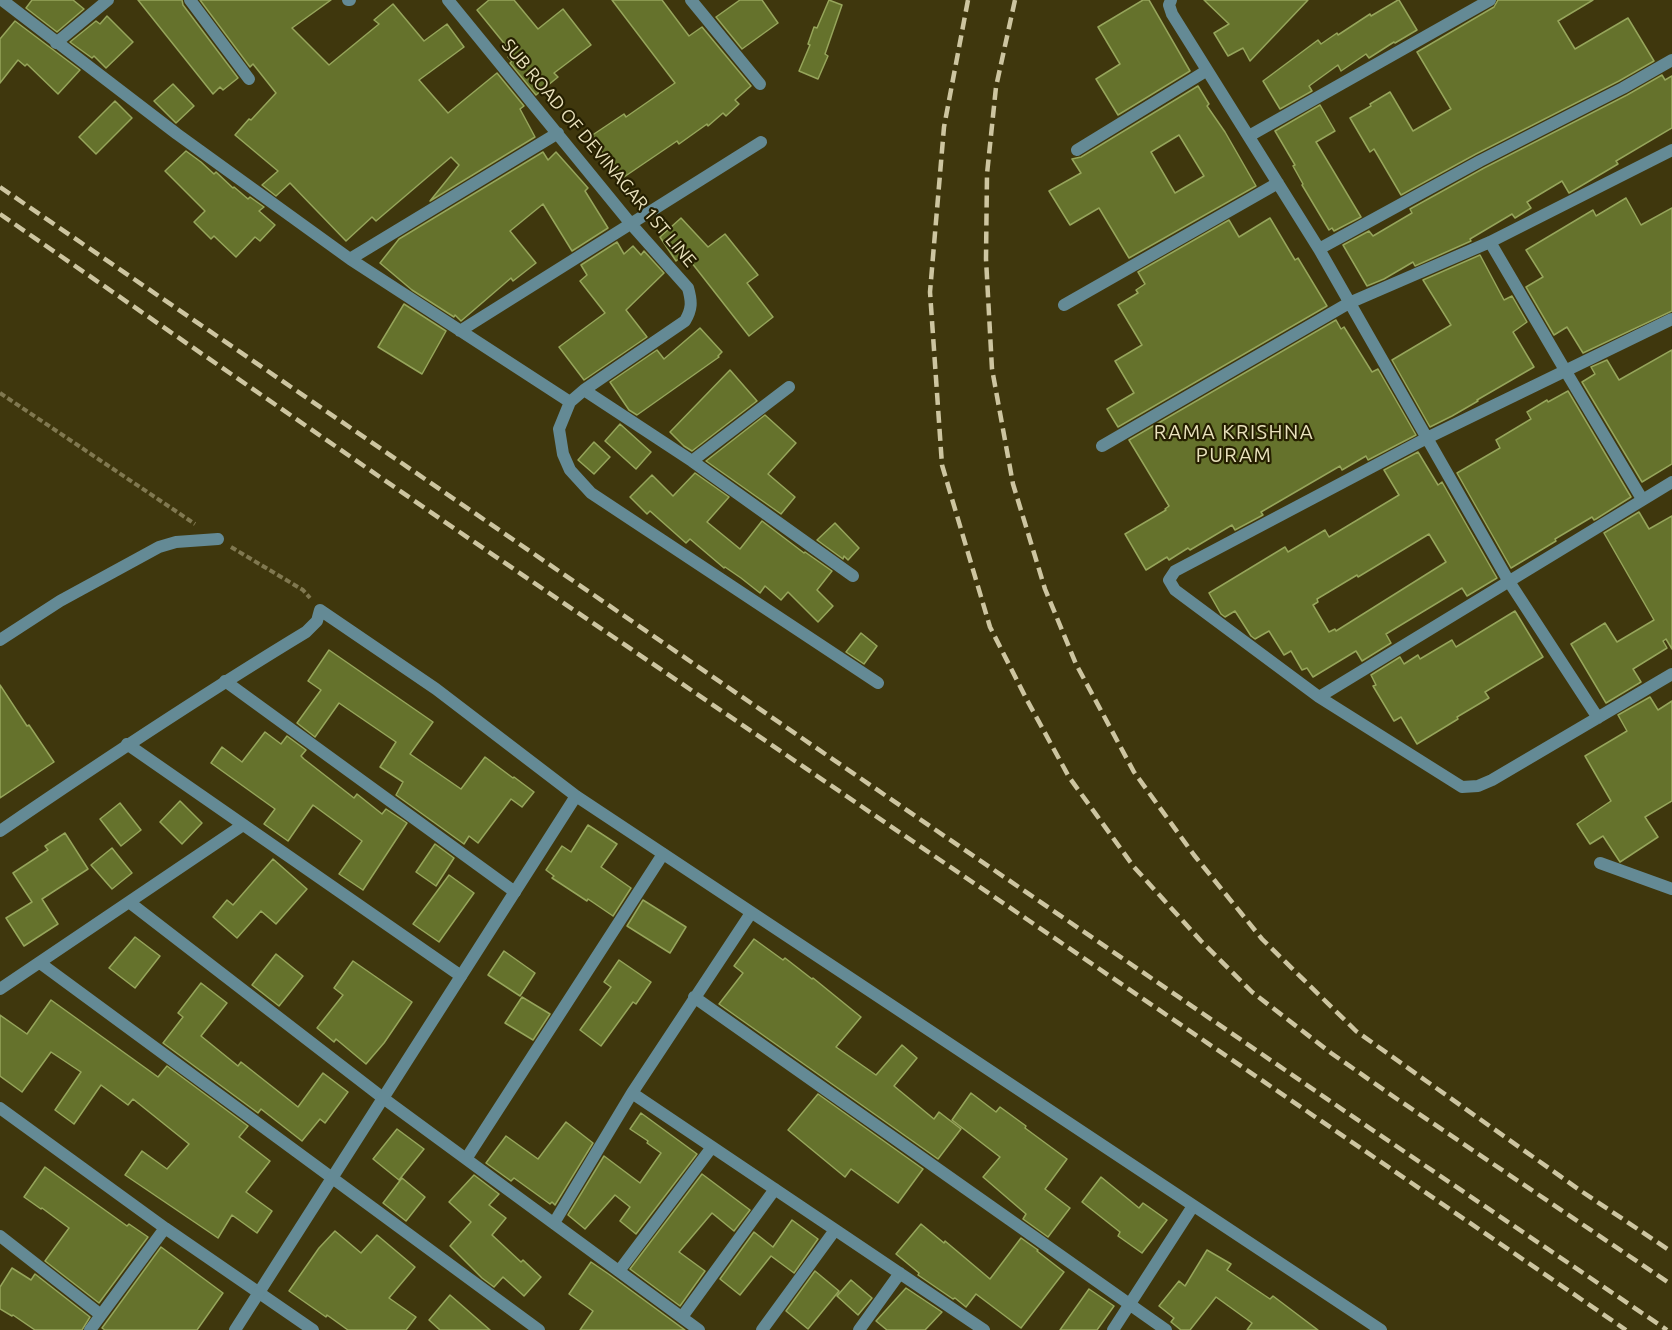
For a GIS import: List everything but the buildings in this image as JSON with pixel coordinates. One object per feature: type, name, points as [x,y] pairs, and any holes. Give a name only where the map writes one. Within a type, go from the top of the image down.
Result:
[{"type":"street","points":[[2,0],[177,134],[350,259],[570,402],[559,429],[563,454],[570,470],[591,493],[878,683]]},
{"type":"street","points":[[56,43],[108,0]]},
{"type":"street","points":[[190,0],[249,79]]},
{"type":"street","name":"SUB ROAD OF DEVINAGAR 1ST LINE","points":[[448,0],[631,224],[688,288],[692,302],[691,310],[685,321],[570,402]]},
{"type":"street","points":[[691,0],[760,84]]},
{"type":"street","points":[[1172,0],[1169,5],[1172,14],[1319,249],[1508,580],[1598,718]]},
{"type":"street","points":[[1249,136],[1490,0]]},
{"type":"street","points":[[1319,249],[1672,60]]},
{"type":"street","points":[[1077,150],[1206,71]]},
{"type":"street","points":[[350,259],[558,133]]},
{"type":"street","points":[[460,331],[761,142]]},
{"type":"street","points":[[1102,446],[1349,303],[1490,242],[1672,150]]},
{"type":"street","points":[[1064,305],[1278,183]]},
{"type":"street","points":[[1490,242],[1642,499]]},
{"type":"street","points":[[1672,319],[1427,438],[1175,571],[1169,580],[1175,590],[1319,697],[1462,787],[1478,786],[1492,780],[1672,674]]},
{"type":"street","points":[[692,461],[789,387]]},
{"type":"street","points":[[584,390],[692,461],[853,576]]},
{"type":"street","points":[[1319,697],[1672,482]]},
{"type":"street","points":[[0,640],[60,601],[159,547],[176,542],[218,539]]},
{"type":"street","points":[[0,831],[127,744],[306,632],[317,621],[320,610],[436,688],[576,796],[1381,1330]]},
{"type":"street","points":[[225,681],[515,892]]},
{"type":"street","points":[[127,744],[461,976]]},
{"type":"street","points":[[235,1330],[576,796]]},
{"type":"street","points":[[0,989],[243,825]]},
{"type":"street","points":[[466,1159],[663,854]]},
{"type":"street","points":[[1599,863],[1672,890]]},
{"type":"street","points":[[129,902],[383,1098],[699,1330]]},
{"type":"street","points":[[554,1223],[632,1093],[751,913]]},
{"type":"street","points":[[40,963],[538,1330]]},
{"type":"street","points":[[694,997],[1166,1330]]},
{"type":"street","points":[[632,1093],[983,1330]]},
{"type":"street","points":[[0,1108],[165,1228],[313,1330]]},
{"type":"street","points":[[619,1271],[712,1147]]},
{"type":"street","points":[[682,1317],[775,1189]]},
{"type":"street","points":[[1113,1330],[1193,1206]]},
{"type":"street","points":[[90,1330],[165,1228]]},
{"type":"street","points":[[762,1330],[835,1230]]},
{"type":"street","points":[[0,1236],[101,1315]]},
{"type":"street","points":[[859,1330],[900,1273]]},
{"type":"path","points":[[0,393],[218,539],[303,590],[320,610]]},
{"type":"railway","points":[[968,0],[944,127],[930,292],[942,465],[990,627],[1069,777],[1134,867],[1201,941],[1252,992],[1331,1053],[1672,1285]]},
{"type":"railway","points":[[1015,0],[996,87],[987,174],[986,259],[992,369],[1013,484],[1045,589],[1076,664],[1134,772],[1194,855],[1262,939],[1356,1031],[1581,1191],[1672,1252]]},
{"type":"railway","points":[[0,187],[1667,1330]]},
{"type":"railway","points":[[0,214],[442,520],[1626,1330]]},
{"type":"district","name":"RAMA KRISHNA PURAM","points":[[1234,444]]}]
